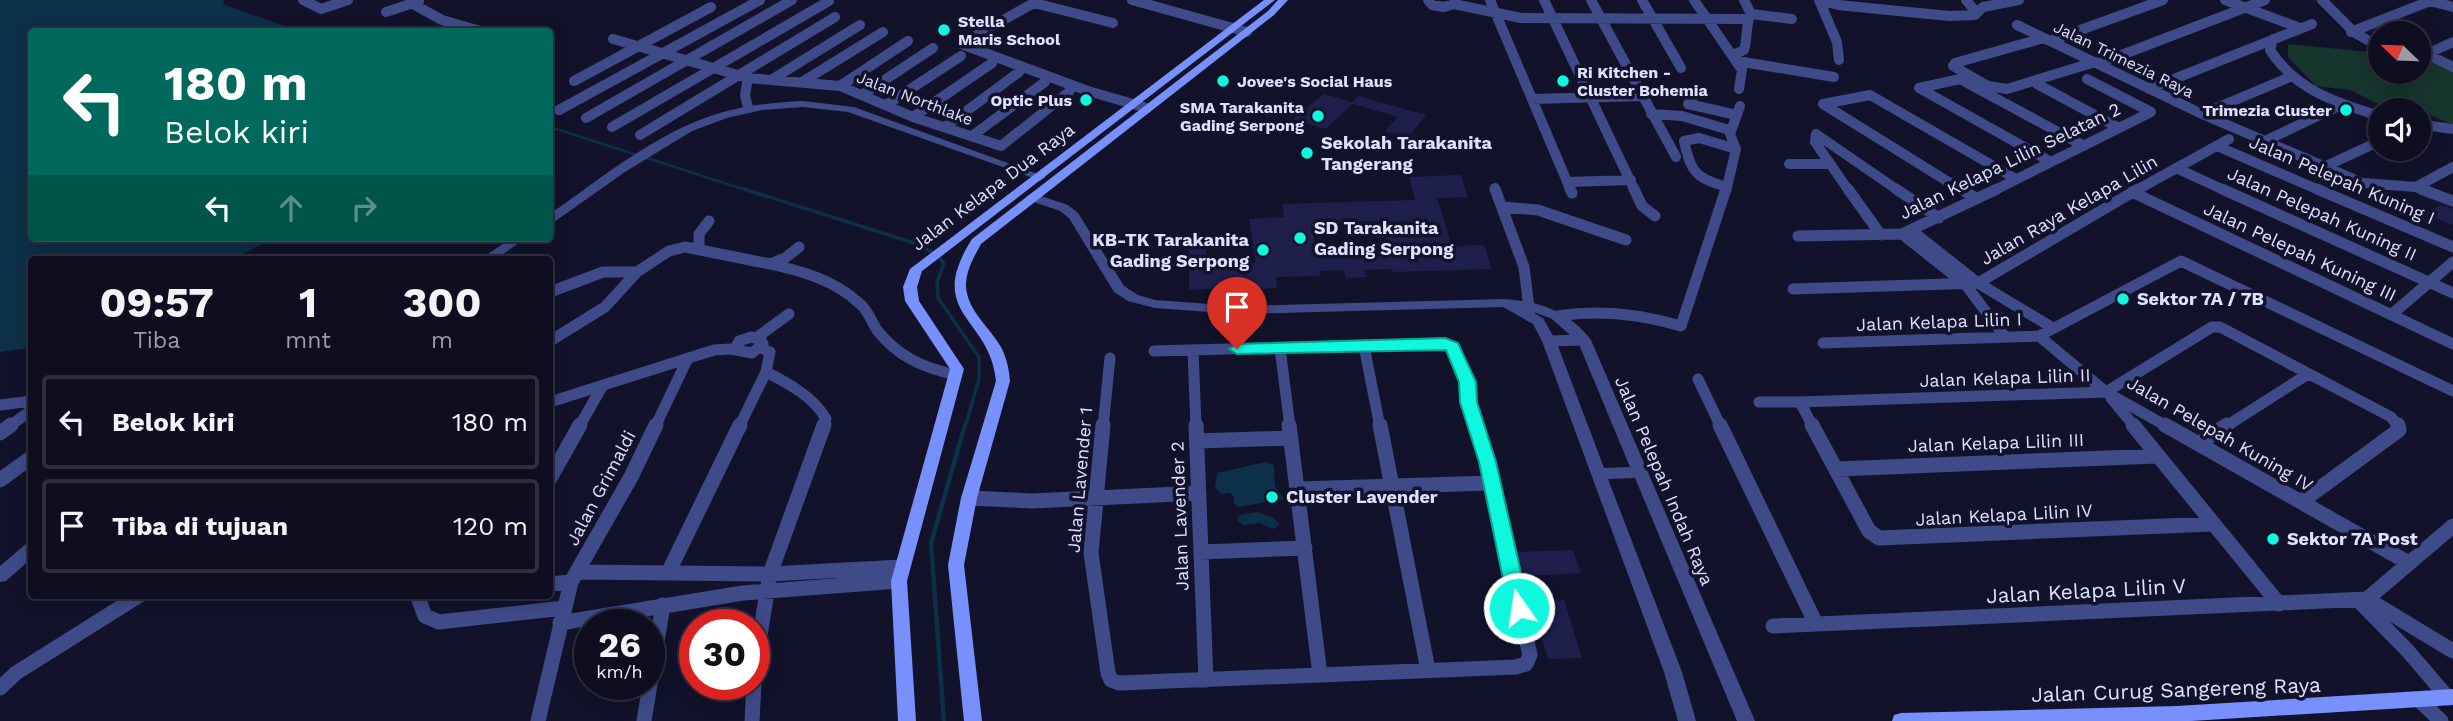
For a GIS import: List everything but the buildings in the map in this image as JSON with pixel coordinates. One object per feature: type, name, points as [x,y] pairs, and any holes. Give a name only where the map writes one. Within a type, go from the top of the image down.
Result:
[{"type":"main road","name":"Jalan Kelapa Dua Raya","points":[[1240,30],[1270,0]]},
{"type":"main road","name":"Jalan Kelapa Dua Raya","points":[[973,721],[956,565],[969,498],[1003,381],[1004,367],[967,308],[960,291],[966,256],[976,242],[1141,106],[1283,0]]},
{"type":"main road","name":"Jalan Kelapa Dua Raya","points":[[956,375],[957,369],[912,301],[910,287],[916,269],[957,236],[1141,106]]},
{"type":"main road","points":[[957,236],[976,242]]},
{"type":"main road","points":[[907,721],[901,574],[956,375]]},
{"type":"main road","name":"Jalan Curug Sangereng Raya","points":[[1901,721],[2105,720],[2310,709],[2450,697]]},
{"type":"street","points":[[303,0],[321,9],[348,0]]},
{"type":"street","points":[[559,110],[760,0]]},
{"type":"street","points":[[586,118],[792,0]]},
{"type":"street","points":[[1122,0],[1184,14]]},
{"type":"street","points":[[1132,0],[1240,30]]},
{"type":"street","points":[[1428,0],[1435,6],[1452,3],[1516,22],[1553,18],[1718,19],[1748,8],[1792,19]]},
{"type":"street","points":[[1490,0],[1570,188],[1631,180]]},
{"type":"street","points":[[1544,0],[1642,206],[1655,216]]},
{"type":"street","points":[[1591,0],[1675,157]]},
{"type":"street","points":[[1642,0],[1681,68]]},
{"type":"street","points":[[1694,0],[1742,70],[1739,89]]},
{"type":"street","points":[[1839,60],[1836,42],[1820,0],[1949,16],[1977,13],[1983,7],[2019,0]]},
{"type":"street","points":[[1891,0],[1894,10]]},
{"type":"street","points":[[1966,0],[1977,13]]},
{"type":"street","points":[[2163,0],[2047,40],[1955,63],[1953,66],[1988,86],[2007,89],[2096,63],[2265,0]]},
{"type":"street","points":[[2225,0],[2300,28]]},
{"type":"street","points":[[2322,0],[2351,32],[2368,41]]},
{"type":"street","points":[[612,127],[829,1]]},
{"type":"street","points":[[2351,32],[2430,1],[2453,7]]},
{"type":"street","points":[[386,12],[417,2],[442,20],[470,28]]},
{"type":"street","points":[[1114,23],[1036,2],[961,44],[1065,83],[1141,106]]},
{"type":"street","points":[[574,81],[711,7]]},
{"type":"street","points":[[1735,58],[1747,45],[1748,8]]},
{"type":"street","points":[[640,135],[744,77],[835,17]]},
{"type":"street","points":[[2149,89],[2312,24]]},
{"type":"street","points":[[771,80],[860,25]]},
{"type":"street","name":"Jalan Trimezia Raya","points":[[2017,25],[2263,142],[2363,183],[2416,187],[2453,201]]},
{"type":"street","points":[[802,83],[883,33]]},
{"type":"street","name":"Jalan Northlake","points":[[613,39],[744,77],[840,86],[913,117],[1001,146],[1069,92]]},
{"type":"street","points":[[2273,39],[2270,50],[2277,64],[2290,77],[2341,105],[2368,113]]},
{"type":"street","points":[[840,86],[908,41]]},
{"type":"street","points":[[2431,51],[2453,42]]},
{"type":"street","points":[[862,95],[933,48]]},
{"type":"street","points":[[887,105],[961,56]]},
{"type":"street","points":[[2431,57],[2453,67]]},
{"type":"street","points":[[1735,58],[1834,77]]},
{"type":"street","points":[[913,117],[992,63]]},
{"type":"street","points":[[945,127],[1018,72]]},
{"type":"street","points":[[744,77],[748,108]]},
{"type":"street","points":[[2202,114],[2290,77]]},
{"type":"street","points":[[1919,88],[1960,79],[2084,146]]},
{"type":"street","name":"Jalan Kelapa Lilin Selatan 2","points":[[1798,236],[1907,233],[2151,112],[2087,79]]},
{"type":"street","points":[[972,136],[1045,82]]},
{"type":"street","points":[[2037,84],[2119,128]]},
{"type":"street","points":[[1919,88],[2051,162]]},
{"type":"street","points":[[1977,199],[1823,104],[1864,95],[1874,97],[2016,179]]},
{"type":"street","points":[[1532,99],[1642,96]]},
{"type":"street","points":[[1559,316],[1586,310],[1635,313],[1681,326],[1727,187],[1736,149],[1730,134],[1738,111],[1688,104],[1694,96]]},
{"type":"street","points":[[553,217],[653,148],[698,122],[748,108],[799,104],[850,109],[1040,177]]},
{"type":"street","points":[[2263,142],[2341,105]]},
{"type":"street","points":[[1651,114],[1682,116],[1726,129]]},
{"type":"street","points":[[1660,130],[1682,116]]},
{"type":"street","points":[[2431,126],[2453,129]]},
{"type":"street","points":[[1881,235],[1815,142],[1816,134],[1939,218]]},
{"type":"street","points":[[1727,187],[1694,175],[1689,167],[1684,141],[1699,138],[1736,149]]},
{"type":"street","name":"Jalan Raya Kelapa Lilin","points":[[1793,289],[1971,284],[2229,139]]},
{"type":"street","name":"Jalan Pelepah Kuning I","points":[[2217,146],[2453,247]]},
{"type":"street","points":[[2324,167],[2368,147]]},
{"type":"street","points":[[1789,164],[1830,163]]},
{"type":"street","points":[[2416,187],[2453,167]]},
{"type":"street","name":"Jalan Pelepah Kuning II","points":[[2176,168],[2453,293]]},
{"type":"street","points":[[1495,188],[1519,248],[1531,293],[1530,310]]},
{"type":"street","name":"Jalan Pelepah Kuning III","points":[[2132,192],[2453,344]]},
{"type":"street","name":"Jalan Pelepah Indah Raya","points":[[1032,197],[1064,208],[1074,216],[1119,289],[1133,298],[1155,304],[1237,310],[1503,303],[1559,316],[1584,340],[1746,721]]},
{"type":"street","points":[[1503,207],[1538,210],[1626,240]]},
{"type":"street","points":[[699,249],[699,234],[709,221]]},
{"type":"street","points":[[1907,233],[1971,284],[2053,328]]},
{"type":"street","points":[[492,256],[514,242]]},
{"type":"street","points":[[553,339],[605,307],[637,272],[669,251],[685,247],[806,271],[835,284],[863,306],[877,330],[904,359],[932,370],[956,375]]},
{"type":"street","points":[[770,264],[785,258],[799,247]]},
{"type":"street","name":"Jalan Kelapa Lilin I","points":[[1823,343],[2039,336],[2181,261],[2453,391]]},
{"type":"street","points":[[2392,315],[2453,262]]},
{"type":"street","points":[[553,291],[603,272],[637,272]]},
{"type":"street","points":[[1971,284],[2005,337]]},
{"type":"street","name":"Jalan Pelepah Indah Raya","points":[[1530,310],[1549,341],[1673,672],[1687,721]]},
{"type":"street","points":[[553,401],[715,350],[735,349],[742,354],[749,354],[789,314]]},
{"type":"street","name":"Jalan Kelapa Lilin II","points":[[1759,402],[2106,392],[2214,326],[2308,374]]},
{"type":"street","points":[[2039,336],[2106,392]]},
{"type":"street","points":[[1549,341],[1584,340]]},
{"type":"street","points":[[668,573],[766,372],[769,352],[759,343]]},
{"type":"street","points":[[1154,352],[1445,343],[1452,346],[1468,382],[1468,402],[1488,462],[1530,655],[1526,664],[1516,667],[1206,680]]},
{"type":"street","points":[[1364,346],[1428,670]]},
{"type":"street","points":[[1280,348],[1320,675]]},
{"type":"street","name":"Jalan Lavender 2","points":[[1193,350],[1206,680]]},
{"type":"street","name":"Jalan Grimaldi","points":[[538,721],[562,616],[574,577],[631,477],[688,358]]},
{"type":"street","name":"Jalan Lavender 1","points":[[1110,358],[1094,498],[1091,553],[1108,673],[1110,679],[1117,682],[1206,680]]},
{"type":"street","points":[[764,609],[769,582],[827,419],[825,414],[781,379],[766,372]]},
{"type":"street","points":[[2198,444],[2308,374],[2391,417],[2398,424],[2399,430],[2301,502]]},
{"type":"street","points":[[1698,379],[1816,624]]},
{"type":"street","points":[[553,473],[603,385]]},
{"type":"street","name":"Jalan Pelepah Kuning IV","points":[[2106,392],[2407,562]]},
{"type":"street","name":"Jalan Pelepah Kuning IV","points":[[2106,392],[2279,604]]},
{"type":"street","points":[[0,405],[28,402]]},
{"type":"street","points":[[1800,402],[1837,469]]},
{"type":"street","points":[[0,433],[28,413]]},
{"type":"street","points":[[1197,441],[1291,438]]},
{"type":"street","name":"Jalan Kelapa Lilin III","points":[[1837,469],[2157,456]]},
{"type":"street","points":[[0,480],[28,460]]},
{"type":"street","name":"Jalan Kelapa Lilin IV","points":[[1837,469],[1869,531],[1886,540],[2213,524]]},
{"type":"street","points":[[1599,474],[1639,472]]},
{"type":"street","points":[[1298,489],[1491,483]]},
{"type":"street","points":[[969,498],[1032,501],[1199,493]]},
{"type":"street","points":[[2362,600],[2453,526]]},
{"type":"street","points":[[1201,552],[1305,548]]},
{"type":"street","points":[[0,576],[28,552]]},
{"type":"street","points":[[553,582],[574,577],[668,573],[769,582],[901,574]]},
{"type":"street","points":[[419,599],[425,616],[439,622],[562,616],[663,605],[769,582]]},
{"type":"street","points":[[0,688],[16,673],[134,599]]},
{"type":"street","points":[[2362,600],[2453,650]]},
{"type":"street","points":[[2362,600],[2450,697]]},
{"type":"street","name":"Jalan Kelapa Lilin V","points":[[1773,626],[2362,600]]},
{"type":"street","points":[[644,721],[663,605]]},
{"type":"street","points":[[752,721],[753,700]]},
{"type":"street","points":[[2419,700],[2441,721]]},
{"type":"green space","points":[[2288,44],[2368,52],[2368,84],[2431,84],[2431,60],[2438,61],[2453,72],[2453,125],[2431,116],[2431,98],[2368,99],[2351,90],[2316,86],[2288,57]]},
{"type":"water","points":[[0,0],[224,0],[225,5],[290,28],[28,28],[28,242],[265,242],[239,256],[28,256],[28,348],[0,352]]},
{"type":"water","points":[[1266,462],[1274,465],[1275,486],[1284,499],[1238,507],[1234,503],[1234,496],[1229,493],[1221,494],[1215,487],[1217,473]]},
{"type":"water","points":[[1258,512],[1274,518],[1280,525],[1273,529],[1260,523],[1243,525],[1237,520],[1240,515]]},
{"type":"waterway","points":[[553,128],[637,155]]},
{"type":"waterway","points":[[644,157],[749,191]]},
{"type":"waterway","points":[[744,189],[914,243],[936,254],[944,263],[937,283],[938,298],[979,357],[979,379],[965,427]]},
{"type":"waterway","points":[[944,721],[931,543],[965,425]]},
{"type":"place","name":"Stella Maris School","points":[[944,30]]},
{"type":"place","name":"Jovee's Social Haus","points":[[1223,81]]},
{"type":"place","name":"Ri Kitchen - Cluster Bohemia","points":[[1563,81]]},
{"type":"place","name":"Optic Plus","points":[[1086,100]]},
{"type":"place","name":"Trimezia Cluster","points":[[2346,110]]},
{"type":"place","name":"SMA Tarakanita Gading Serpong","points":[[1318,116]]},
{"type":"place","name":"Sekolah Tarakanita Tangerang","points":[[1307,153]]},
{"type":"place","name":"SD Tarakanita Gading Serpong","points":[[1300,238]]},
{"type":"place","name":"KB-TK Tarakanita Gading Serpong","points":[[1263,250]]},
{"type":"place","name":"Sektor 7A / 7B","points":[[2123,299]]},
{"type":"place","name":"Cluster Lavender","points":[[1272,497]]},
{"type":"place","name":"Sektor 7A Post","points":[[2273,539]]},
{"type":"route","points":[[1237,349],[1445,343],[1452,346],[1468,382],[1468,402],[1488,462],[1519,608]]}]
